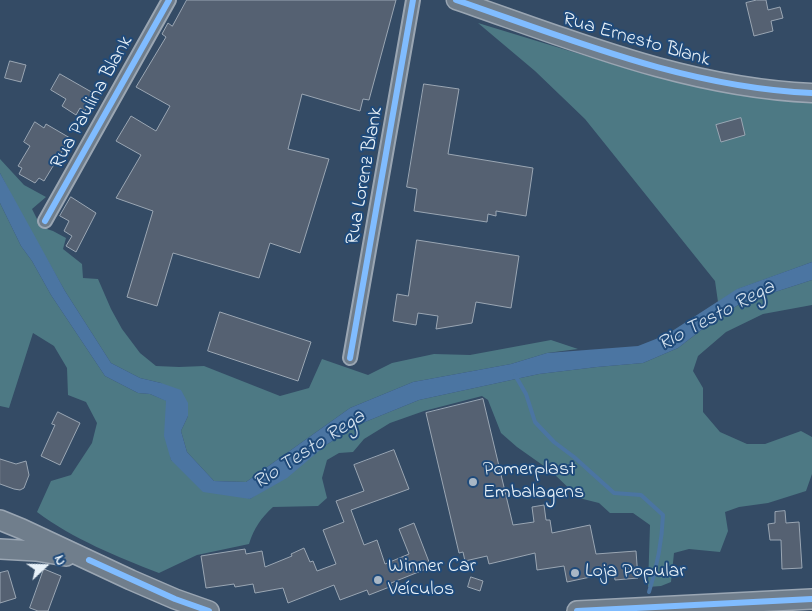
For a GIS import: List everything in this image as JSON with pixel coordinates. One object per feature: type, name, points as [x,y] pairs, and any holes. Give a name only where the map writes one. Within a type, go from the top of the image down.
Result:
[{"type":"main road","points":[[0,520],[22,528],[175,599],[209,611]]},
{"type":"main road","points":[[0,549],[36,551],[89,560]]},
{"type":"main road","points":[[577,611],[812,599]]},
{"type":"street","name":"Rua Paulina Blank","points":[[45,221],[169,0]]},
{"type":"street","name":"Rua Lorenz Blank","points":[[350,358],[413,0]]},
{"type":"street","name":"Rua Ernesto Blank","points":[[456,0],[592,47],[669,70],[752,88],[812,94]]},
{"type":"green space","points":[[478,23],[642,73],[744,92],[812,99],[812,262],[738,289],[718,302],[715,281],[585,119],[535,71]]},
{"type":"green space","points":[[0,159],[24,185],[46,197],[32,209],[41,227],[66,238],[63,249],[82,264],[83,278],[98,279],[122,329],[140,353],[156,366],[204,366],[280,396],[309,388],[322,359],[368,375],[392,363],[434,354],[470,355],[551,340],[578,349],[547,353],[511,364],[413,382],[350,408],[246,482],[214,481],[187,452],[181,431],[188,416],[161,383],[140,378],[111,363],[65,291],[21,214],[0,173]]},
{"type":"green space","points":[[0,203],[21,246],[105,376],[138,393],[150,394],[167,401],[166,416],[171,460],[250,499],[326,445],[360,424],[419,400],[539,374],[643,363],[678,348],[741,303],[812,280],[812,305],[763,314],[726,332],[698,356],[693,371],[703,388],[703,412],[720,432],[747,444],[765,444],[801,431],[812,437],[812,474],[806,491],[768,503],[739,507],[725,512],[728,531],[720,552],[689,549],[674,553],[671,582],[661,586],[648,587],[650,525],[633,513],[610,513],[599,503],[579,498],[551,471],[501,433],[488,400],[482,396],[424,411],[390,423],[364,439],[353,452],[339,453],[327,460],[322,478],[327,498],[318,506],[273,507],[258,524],[249,544],[197,555],[159,573],[112,554],[65,531],[37,512],[51,481],[71,475],[92,443],[97,423],[86,402],[68,395],[67,368],[54,346],[33,333],[9,408],[0,406]]},
{"type":"water","name":"Rio Testo Rega","points":[[0,173],[65,291],[111,363],[140,378],[181,390],[188,403],[188,416],[181,431],[187,452],[214,481],[246,482],[350,408],[413,382],[511,364],[547,353],[638,346],[666,335],[737,289],[812,262],[812,280],[741,303],[678,348],[643,363],[539,374],[419,400],[360,424],[326,445],[287,478],[250,499],[203,492],[171,460],[164,436],[166,401],[150,394],[138,393],[105,376],[21,246],[0,203]]},
{"type":"building","points":[[187,0],[396,0],[369,100],[363,99],[360,111],[302,94],[288,149],[329,159],[300,253],[270,243],[259,278],[173,253],[157,306],[127,297],[153,211],[116,198],[141,155],[116,141],[131,116],[156,131],[170,106],[136,87],[166,37],[162,34],[168,23],[172,26]]},
{"type":"building","points":[[766,0],[768,10],[780,7],[783,18],[771,21],[773,31],[754,36],[746,3]]},
{"type":"building","points":[[10,61],[26,65],[21,82],[5,78]]},
{"type":"building","points":[[60,74],[95,94],[85,111],[80,108],[76,115],[62,106],[66,99],[51,90]]},
{"type":"building","points":[[424,84],[459,89],[448,154],[533,168],[526,216],[496,211],[496,216],[488,214],[487,222],[414,211],[417,189],[407,187]]},
{"type":"building","points":[[741,118],[745,135],[721,142],[716,125]]},
{"type":"building","points":[[35,122],[44,128],[46,124],[70,138],[44,181],[39,178],[35,183],[19,174],[22,168],[18,166],[30,146],[24,142]]},
{"type":"building","points":[[71,197],[96,213],[76,252],[66,246],[72,236],[64,231],[69,221],[60,216]]},
{"type":"building","points":[[417,240],[519,256],[511,308],[476,302],[472,323],[436,329],[438,316],[418,313],[416,325],[393,321],[397,294],[408,296]]},
{"type":"building","points":[[220,312],[311,342],[298,381],[208,351]]},
{"type":"building","name":"Pomerplast Embalagens","points":[[483,399],[513,525],[534,522],[532,507],[544,505],[546,520],[550,520],[552,533],[590,525],[596,554],[636,551],[638,578],[615,580],[614,572],[567,582],[564,566],[537,570],[535,553],[489,564],[487,556],[465,561],[463,552],[459,553],[426,413]]},
{"type":"building","points":[[58,412],[80,423],[60,465],[41,456],[55,425],[52,424]]},
{"type":"building","points":[[394,450],[409,489],[351,510],[364,545],[377,540],[385,564],[409,554],[399,529],[414,523],[431,567],[391,583],[392,586],[369,595],[367,590],[340,600],[334,585],[288,603],[283,588],[255,593],[253,584],[235,587],[234,584],[206,588],[201,556],[245,549],[246,554],[262,551],[265,567],[292,556],[291,554],[304,548],[310,562],[313,561],[317,571],[336,564],[323,530],[344,522],[336,501],[364,491],[354,465]]},
{"type":"building","points":[[0,459],[16,464],[26,461],[29,475],[24,488],[20,490],[14,489],[0,484]]},
{"type":"building","points":[[785,511],[786,523],[799,522],[802,568],[782,569],[781,540],[770,540],[768,524],[775,523],[775,512]]},
{"type":"building","points":[[44,569],[61,576],[48,611],[38,611],[30,608]]},
{"type":"building","points":[[8,571],[16,598],[0,603],[0,573]]},
{"type":"building","points":[[471,577],[483,581],[480,591],[468,587]]},
{"type":"waterway","points":[[515,375],[526,394],[535,422],[554,442],[574,457],[614,493],[641,495],[663,515],[659,554],[649,592]]},
{"type":"cycle path","points":[[45,221],[169,0]]},
{"type":"cycle path","points":[[350,358],[413,0]]},
{"type":"cycle path","points":[[456,0],[587,46],[675,72],[720,82],[812,93]]},
{"type":"cycle path","points":[[89,560],[175,599],[209,611]]},
{"type":"cycle path","points":[[577,611],[812,599]]},
{"type":"place","name":"Pomerplast Embalagens","points":[[473,482]]},
{"type":"place","name":"Loja Popular","points":[[575,573]]},
{"type":"place","name":"Winner Car Veículos","points":[[378,580]]}]
